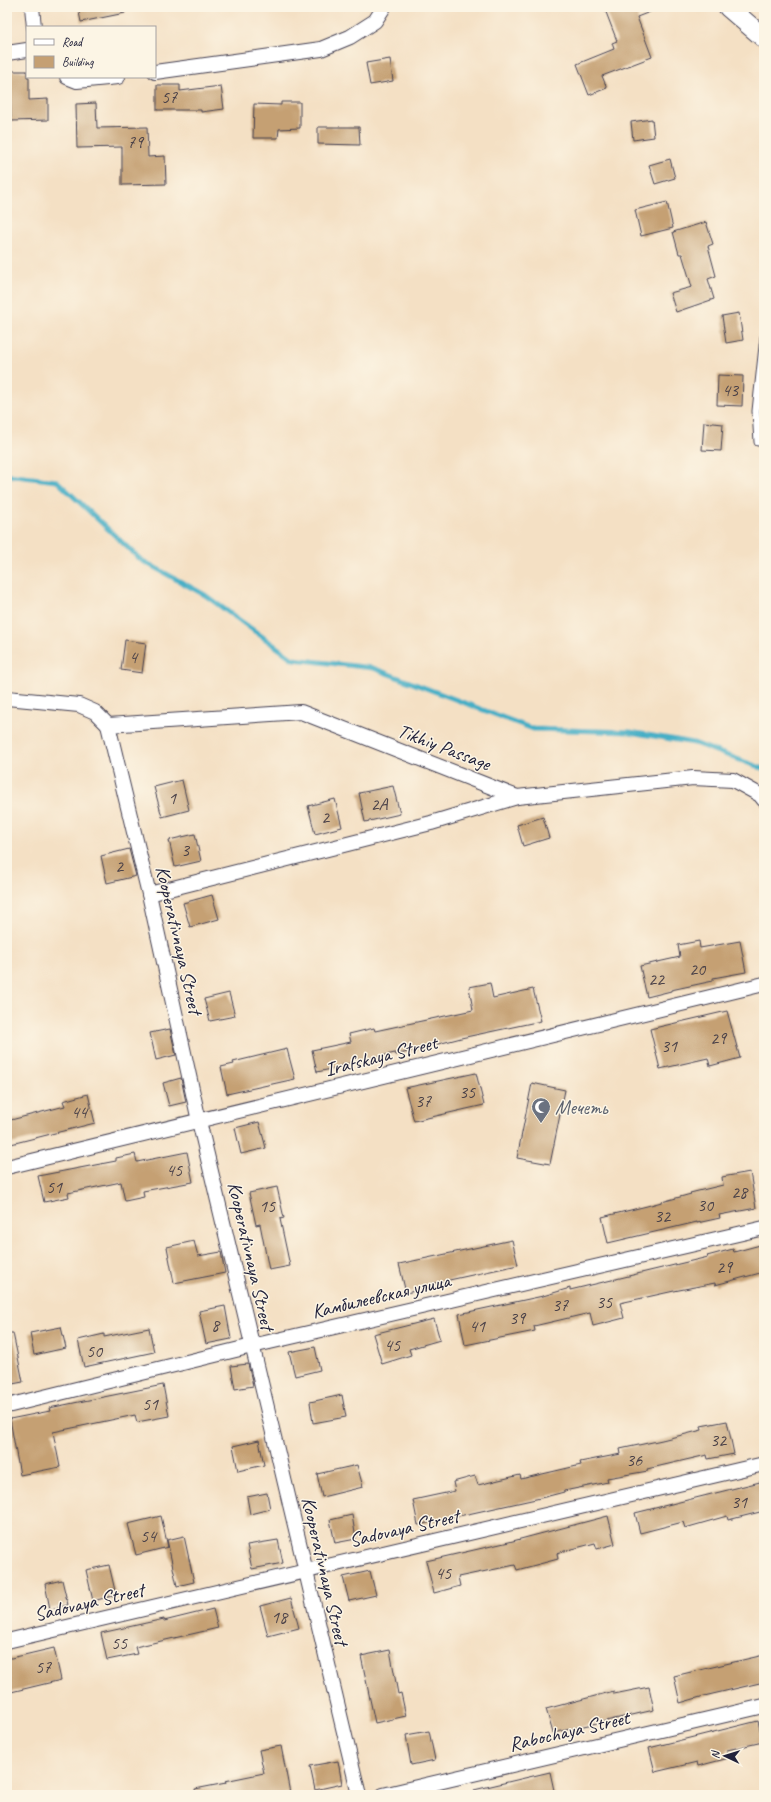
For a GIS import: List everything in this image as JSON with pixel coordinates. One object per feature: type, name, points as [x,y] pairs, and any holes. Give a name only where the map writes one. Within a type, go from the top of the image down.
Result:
[{"type":"main road","points":[[728,7],[764,38]]},
{"type":"street","points":[[32,7],[34,26]]},
{"type":"street","points":[[156,72],[321,49],[350,37],[375,21],[384,7]]},
{"type":"street","points":[[7,53],[26,50]]},
{"type":"street","points":[[70,78],[77,81],[108,78]]},
{"type":"street","points":[[7,698],[79,705],[95,712],[108,725]]},
{"type":"street","name":"Tikhiy Passage","points":[[108,725],[301,712],[517,797],[693,778],[733,780],[760,795],[764,800]]},
{"type":"street","name":"Kooperativnaya Street","points":[[108,725],[149,894],[199,1121],[359,1795]]},
{"type":"street","points":[[149,894],[431,823],[517,797]]},
{"type":"street","name":"Irafskaya Street","points":[[7,1167],[764,984]]},
{"type":"street","name":"Камбилеевская улица","points":[[7,1406],[252,1346],[764,1228]]},
{"type":"street","name":"Sadovaya Street","points":[[7,1641],[764,1464]]},
{"type":"street","name":"Rabochaya Street","points":[[383,1795],[764,1706]]},
{"type":"lane","points":[[758,442],[756,411],[764,337]]},
{"type":"building","points":[[78,7],[124,7],[125,13],[81,22]]},
{"type":"building","points":[[604,7],[660,8],[637,17],[652,57],[602,76],[607,88],[589,95],[577,64],[614,49],[612,43],[617,41]]},
{"type":"building","points":[[390,59],[393,81],[370,85],[366,63]]},
{"type":"building","points":[[10,71],[26,71],[26,78],[29,78],[29,100],[48,99],[48,120],[11,121]]},
{"type":"building","points":[[157,85],[180,85],[180,91],[221,86],[224,109],[201,112],[201,110],[157,110]]},
{"type":"building","points":[[281,102],[300,102],[300,128],[279,129],[278,138],[253,138],[254,104],[281,105]]},
{"type":"building","points":[[96,103],[97,128],[147,127],[148,157],[165,156],[166,184],[122,185],[122,147],[77,148],[76,104]]},
{"type":"building","points":[[652,119],[654,137],[633,140],[631,122]]},
{"type":"building","points":[[318,127],[359,127],[360,145],[318,144]]},
{"type":"building","points":[[670,159],[675,178],[655,184],[649,165]]},
{"type":"building","points":[[667,202],[673,228],[641,236],[635,210]]},
{"type":"building","points":[[706,222],[713,244],[708,246],[716,276],[708,279],[714,299],[676,312],[670,293],[692,287],[682,254],[679,254],[673,232]]},
{"type":"building","points":[[739,313],[743,340],[726,343],[722,316]]},
{"type":"building","points":[[718,375],[743,376],[742,406],[717,405]]},
{"type":"building","points":[[704,422],[723,424],[721,451],[702,450]]},
{"type":"building","points":[[125,640],[146,643],[142,673],[121,670]]},
{"type":"building","points":[[182,780],[189,810],[162,817],[154,787]]},
{"type":"building","points":[[393,786],[400,814],[365,822],[359,793]]},
{"type":"building","points":[[335,799],[342,827],[315,834],[308,806]]},
{"type":"building","points":[[543,817],[549,838],[523,846],[517,825]]},
{"type":"building","points":[[195,834],[201,861],[175,867],[169,840]]},
{"type":"building","points":[[129,849],[136,876],[107,883],[101,856]]},
{"type":"building","points":[[212,895],[219,919],[190,927],[183,903]]},
{"type":"building","points":[[699,941],[700,948],[740,941],[746,972],[713,978],[713,981],[647,997],[640,966],[680,957],[678,945]]},
{"type":"building","points":[[490,983],[493,998],[533,989],[541,1021],[461,1038],[396,1055],[395,1053],[341,1065],[341,1067],[317,1072],[312,1050],[351,1042],[349,1034],[374,1028],[375,1031],[473,1010],[469,987]]},
{"type":"building","points":[[229,993],[235,1016],[210,1021],[204,999]]},
{"type":"building","points":[[727,1011],[740,1058],[710,1066],[708,1058],[660,1069],[650,1029]]},
{"type":"building","points":[[170,1029],[176,1055],[156,1060],[150,1033]]},
{"type":"building","points":[[287,1049],[295,1079],[227,1094],[221,1067],[234,1064],[233,1062]]},
{"type":"building","points":[[476,1073],[484,1105],[414,1121],[405,1088]]},
{"type":"building","points":[[181,1078],[186,1102],[169,1106],[163,1083]]},
{"type":"building","name":"Мечеть","points":[[532,1083],[565,1090],[550,1164],[517,1158]]},
{"type":"building","points":[[88,1094],[95,1123],[7,1145],[7,1121],[65,1106],[63,1101]]},
{"type":"building","points":[[259,1122],[266,1148],[241,1154],[235,1128]]},
{"type":"building","points":[[187,1152],[193,1182],[143,1191],[144,1197],[125,1201],[121,1182],[68,1193],[69,1197],[44,1202],[38,1176],[116,1161],[116,1158],[135,1154],[137,1162]]},
{"type":"building","points":[[750,1172],[756,1208],[719,1215],[720,1218],[608,1243],[602,1217],[723,1185],[722,1177]]},
{"type":"building","points":[[277,1187],[284,1218],[280,1219],[290,1266],[269,1270],[260,1224],[256,1225],[249,1193]]},
{"type":"building","points":[[512,1240],[518,1265],[431,1284],[432,1287],[406,1293],[399,1264]]},
{"type":"building","points":[[194,1241],[198,1256],[221,1252],[225,1273],[174,1283],[167,1247]]},
{"type":"building","points":[[764,1244],[764,1272],[715,1285],[715,1283],[620,1303],[624,1318],[593,1326],[590,1313],[534,1326],[535,1331],[465,1345],[459,1314],[543,1296],[570,1288],[570,1290],[708,1257],[707,1256],[733,1249],[734,1252]]},
{"type":"building","points":[[225,1306],[231,1339],[206,1344],[199,1311]]},
{"type":"building","points":[[434,1319],[440,1340],[409,1349],[411,1355],[382,1364],[373,1334]]},
{"type":"building","points":[[61,1327],[66,1348],[34,1355],[30,1333]]},
{"type":"building","points":[[149,1328],[154,1352],[84,1367],[78,1340],[104,1334],[104,1337]]},
{"type":"building","points":[[7,1333],[13,1333],[23,1382],[7,1385]]},
{"type":"building","points":[[315,1347],[320,1370],[295,1376],[289,1352]]},
{"type":"building","points":[[248,1364],[253,1386],[235,1389],[231,1366]]},
{"type":"building","points":[[163,1385],[169,1416],[137,1422],[135,1415],[53,1432],[60,1467],[20,1475],[10,1419],[50,1411],[49,1408]]},
{"type":"building","points":[[342,1395],[346,1417],[313,1423],[310,1402]]},
{"type":"building","points":[[727,1421],[734,1454],[708,1459],[707,1455],[647,1469],[648,1471],[607,1478],[608,1482],[418,1525],[413,1500],[455,1491],[453,1482],[475,1476],[478,1485],[520,1475],[521,1479],[581,1465],[580,1462],[621,1454],[620,1449],[702,1430],[701,1426]]},
{"type":"building","points":[[259,1440],[264,1465],[238,1471],[233,1446]]},
{"type":"building","points":[[357,1465],[363,1487],[322,1497],[317,1474]]},
{"type":"building","points":[[764,1481],[764,1511],[728,1520],[727,1516],[685,1528],[683,1522],[640,1533],[635,1513]]},
{"type":"building","points":[[267,1493],[270,1509],[250,1514],[247,1497]]},
{"type":"building","points":[[352,1515],[356,1539],[335,1543],[330,1520]]},
{"type":"building","points":[[161,1516],[168,1547],[136,1555],[128,1524]]},
{"type":"building","points":[[608,1516],[615,1544],[597,1549],[595,1543],[557,1553],[558,1559],[517,1570],[515,1565],[458,1577],[460,1586],[434,1593],[426,1561],[509,1542]]},
{"type":"building","points":[[184,1536],[194,1582],[177,1586],[167,1540]]},
{"type":"building","points":[[278,1540],[283,1563],[252,1569],[247,1545]]},
{"type":"building","points":[[109,1565],[116,1595],[93,1601],[86,1570]]},
{"type":"building","points":[[370,1571],[376,1595],[349,1601],[343,1577]]},
{"type":"building","points":[[62,1580],[68,1605],[50,1609],[45,1584]]},
{"type":"building","points":[[291,1598],[299,1628],[268,1636],[260,1606]]},
{"type":"building","points":[[213,1609],[218,1628],[135,1647],[137,1654],[107,1660],[101,1633],[164,1619],[164,1621]]},
{"type":"building","points":[[54,1648],[61,1680],[7,1693],[7,1659]]},
{"type":"building","points":[[390,1650],[398,1694],[401,1693],[406,1716],[375,1723],[361,1656]]},
{"type":"building","points":[[764,1655],[764,1682],[680,1703],[674,1676]]},
{"type":"building","points":[[649,1687],[654,1710],[553,1733],[546,1709],[614,1691],[614,1694]]},
{"type":"building","points":[[758,1721],[763,1742],[727,1750],[729,1758],[698,1766],[697,1762],[655,1772],[649,1748]]},
{"type":"building","points":[[429,1731],[435,1760],[411,1765],[406,1735]]},
{"type":"building","points":[[281,1746],[290,1793],[278,1795],[196,1795],[195,1789],[264,1773],[259,1750]]},
{"type":"building","points":[[338,1761],[342,1784],[315,1790],[310,1766]]},
{"type":"building","points":[[550,1772],[555,1795],[475,1795],[474,1790]]},
{"type":"waterway","points":[[7,475],[57,481],[141,560],[205,595],[293,659],[373,668],[533,729],[630,732],[694,743],[764,769]]},
{"type":"place","name":"Мечеть","points":[[541,1124]]}]
